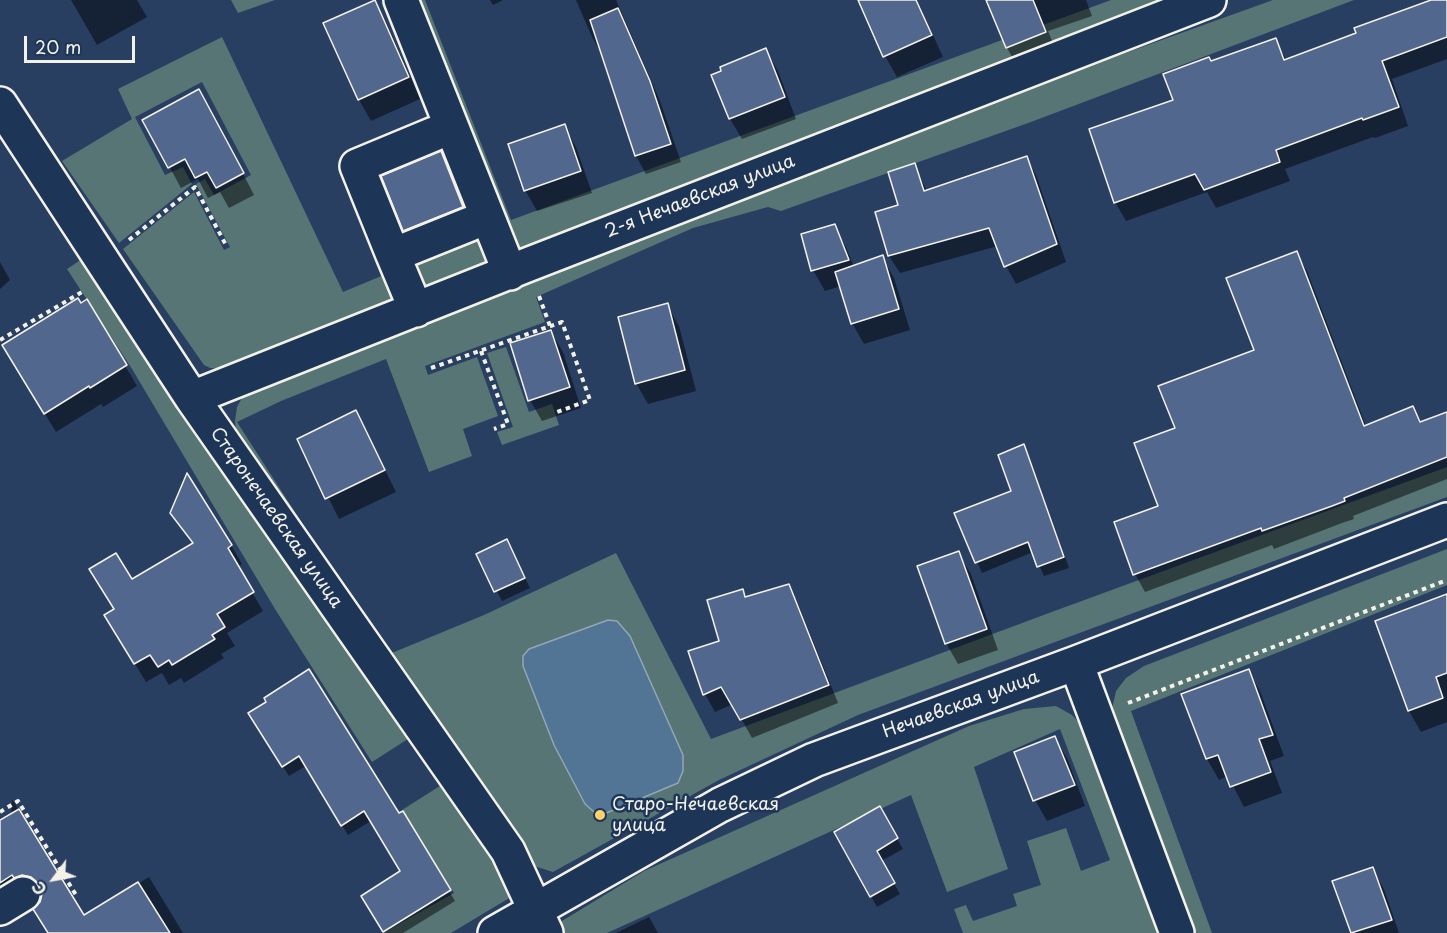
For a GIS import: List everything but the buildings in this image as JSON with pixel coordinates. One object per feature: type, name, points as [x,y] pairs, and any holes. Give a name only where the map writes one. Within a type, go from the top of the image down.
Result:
[{"type":"street","points":[[401,0],[510,273]]},
{"type":"street","name":"2-я Нечаевская улица","points":[[192,398],[1195,2]]},
{"type":"street","name":"Старонечаевская улица","points":[[0,104],[192,398],[508,851],[540,921]]},
{"type":"street","points":[[416,310],[357,166],[434,134]]},
{"type":"street","points":[[393,255],[470,224]]},
{"type":"street","name":"Нечаевская улица","points":[[495,933],[540,921],[720,805],[814,760],[1077,663],[1447,520]]},
{"type":"street","points":[[1077,663],[1177,933]]},
{"type":"path","points":[[0,340],[107,268],[195,187],[226,247]]},
{"type":"path","points":[[431,368],[561,322],[590,400],[557,412]]},
{"type":"path","points":[[481,351],[508,424],[494,429]]},
{"type":"path","points":[[1096,716],[1447,580]]},
{"type":"path","points":[[0,812],[18,801],[76,895]]},
{"type":"green space","points":[[231,0],[275,0],[238,13]]},
{"type":"green space","points":[[410,0],[425,0],[511,220],[1111,0],[1168,0],[222,369],[204,365],[123,249],[194,192],[224,250],[230,247],[196,184],[205,179],[214,195],[251,175],[202,82],[135,117],[165,175],[183,167],[192,184],[119,243],[62,161],[132,119],[118,89],[222,37],[343,292],[484,233]]},
{"type":"green space","points":[[1273,0],[1354,0],[1031,122],[781,211],[768,207],[693,228],[536,297],[545,322],[425,366],[428,375],[477,357],[498,416],[463,429],[472,456],[429,472],[386,359],[281,401],[237,422],[387,655],[484,615],[616,553],[711,739],[1447,467],[1447,497],[858,715],[719,780],[553,872],[537,867],[530,862],[420,707],[246,452],[236,433],[237,407],[242,398],[256,386],[374,336],[700,206]],"holes":[[[608,620],[617,621],[630,636],[683,755],[683,771],[678,783],[604,814],[594,812],[585,804],[554,745],[523,666],[523,656],[529,649]]]},
{"type":"green space","points":[[88,255],[411,737],[372,762],[275,609],[132,369],[67,269]]},
{"type":"green space","points":[[506,347],[529,412],[552,404],[559,425],[502,445],[497,432],[513,427],[487,353]]},
{"type":"green space","points":[[1447,549],[1447,585],[1131,711],[1212,933],[1193,933],[1112,709],[1116,691],[1126,678],[1144,666]]},
{"type":"green space","points":[[1056,706],[1072,715],[1083,727],[1157,933],[963,933],[954,909],[966,905],[973,921],[1017,906],[1013,894],[1041,885],[1027,841],[1066,828],[1081,871],[1110,860],[1060,729],[974,767],[1008,869],[947,892],[911,795],[607,933],[561,933],[557,924],[644,871],[969,726],[1024,709]]},
{"type":"green space","points":[[443,784],[500,860],[511,897],[451,933],[383,933],[454,893],[402,810]]},
{"type":"water","points":[[608,620],[617,621],[630,636],[683,755],[683,771],[678,783],[604,814],[594,812],[585,804],[554,745],[523,666],[523,656],[529,649]]},
{"type":"place","name":"Старо-Нечаевская улица","points":[[600,815]]}]
